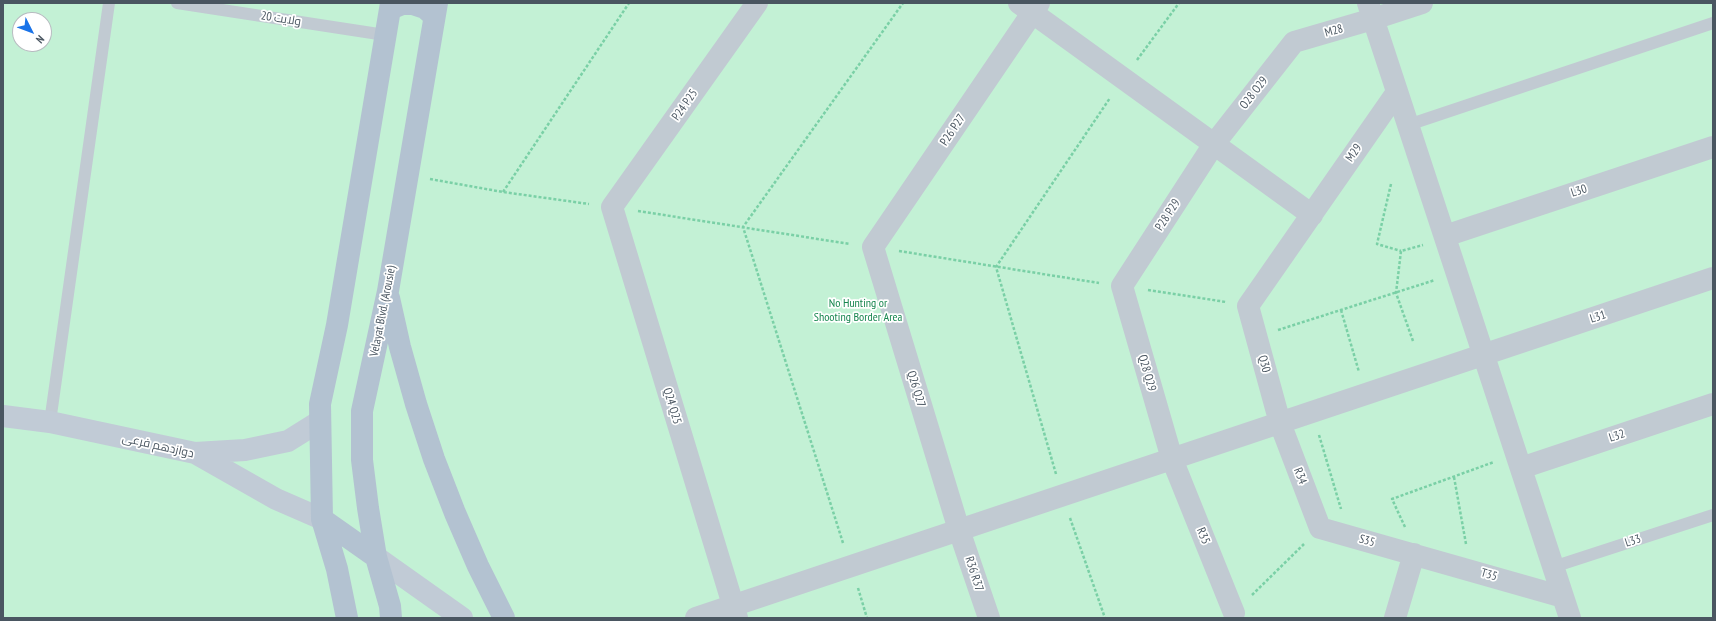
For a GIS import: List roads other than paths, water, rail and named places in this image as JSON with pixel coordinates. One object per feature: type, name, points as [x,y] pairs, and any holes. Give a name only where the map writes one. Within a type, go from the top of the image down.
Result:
[{"type":"main road","points":[[347,618],[336,569],[322,519],[320,404],[338,317],[390,6],[413,4],[436,10]]},
{"type":"main road","name":"Velayat Blvd. (Arousie)","points":[[391,618],[390,606],[376,557],[362,460],[362,411],[388,291],[436,10]]},
{"type":"main road","points":[[388,291],[400,348],[434,459],[475,560],[504,618]]},
{"type":"main road","points":[[322,519],[376,557]]},
{"type":"street","name":"P24 P25","points":[[612,207],[757,3]]},
{"type":"street","name":"M28","points":[[1294,42],[1370,11],[1422,3]]},
{"type":"street","points":[[1030,6],[1124,78],[1312,215]]},
{"type":"street","name":"P26 P27","points":[[873,248],[1030,6]]},
{"type":"street","points":[[1370,11],[1408,125],[1436,240],[1457,274],[1570,618]]},
{"type":"street","name":"O28 O29","points":[[1214,144],[1294,42]]},
{"type":"street","name":"M29","points":[[1248,306],[1397,92]]},
{"type":"street","name":"P28 P29","points":[[1122,286],[1214,144]]},
{"type":"street","name":"L30","points":[[1436,240],[1713,147]]},
{"type":"street","name":"Q24 Q25","points":[[612,207],[734,612]]},
{"type":"street","name":"Q26 Q27","points":[[873,248],[960,530]]},
{"type":"street","name":"L31","points":[[696,618],[734,612],[851,566],[1172,459],[1283,431],[1484,355],[1713,278]]},
{"type":"street","name":"Q28 Q29","points":[[1122,286],[1172,459]]},
{"type":"street","name":"Q30","points":[[1248,306],[1283,431]]},
{"type":"street","name":"L32","points":[[1521,468],[1713,404]]},
{"type":"street","name":"دوازدهم فرعی","points":[[3,416],[50,422],[195,453],[276,499],[322,519]]},
{"type":"street","points":[[195,453],[245,450],[288,441],[320,421]]},
{"type":"street","name":"R34","points":[[1283,431],[1320,528]]},
{"type":"street","name":"R35","points":[[1172,459],[1237,616]]},
{"type":"street","name":"S35","points":[[1320,528],[1414,554]]},
{"type":"street","name":"R36 R37","points":[[960,530],[989,618]]},
{"type":"street","points":[[1395,618],[1414,554]]},
{"type":"street","name":"T35","points":[[1414,554],[1563,597]]},
{"type":"street","points":[[376,557],[462,618]]},
{"type":"lane","points":[[50,422],[109,3]]},
{"type":"lane","name":"ولایت 20","points":[[177,3],[385,35]]},
{"type":"lane","points":[[1408,125],[1713,23]]},
{"type":"lane","name":"L33","points":[[1554,568],[1713,515]]},
{"type":"park label","name":"No Hunting or Shooting Border Area","points":[[858,311]]}]
